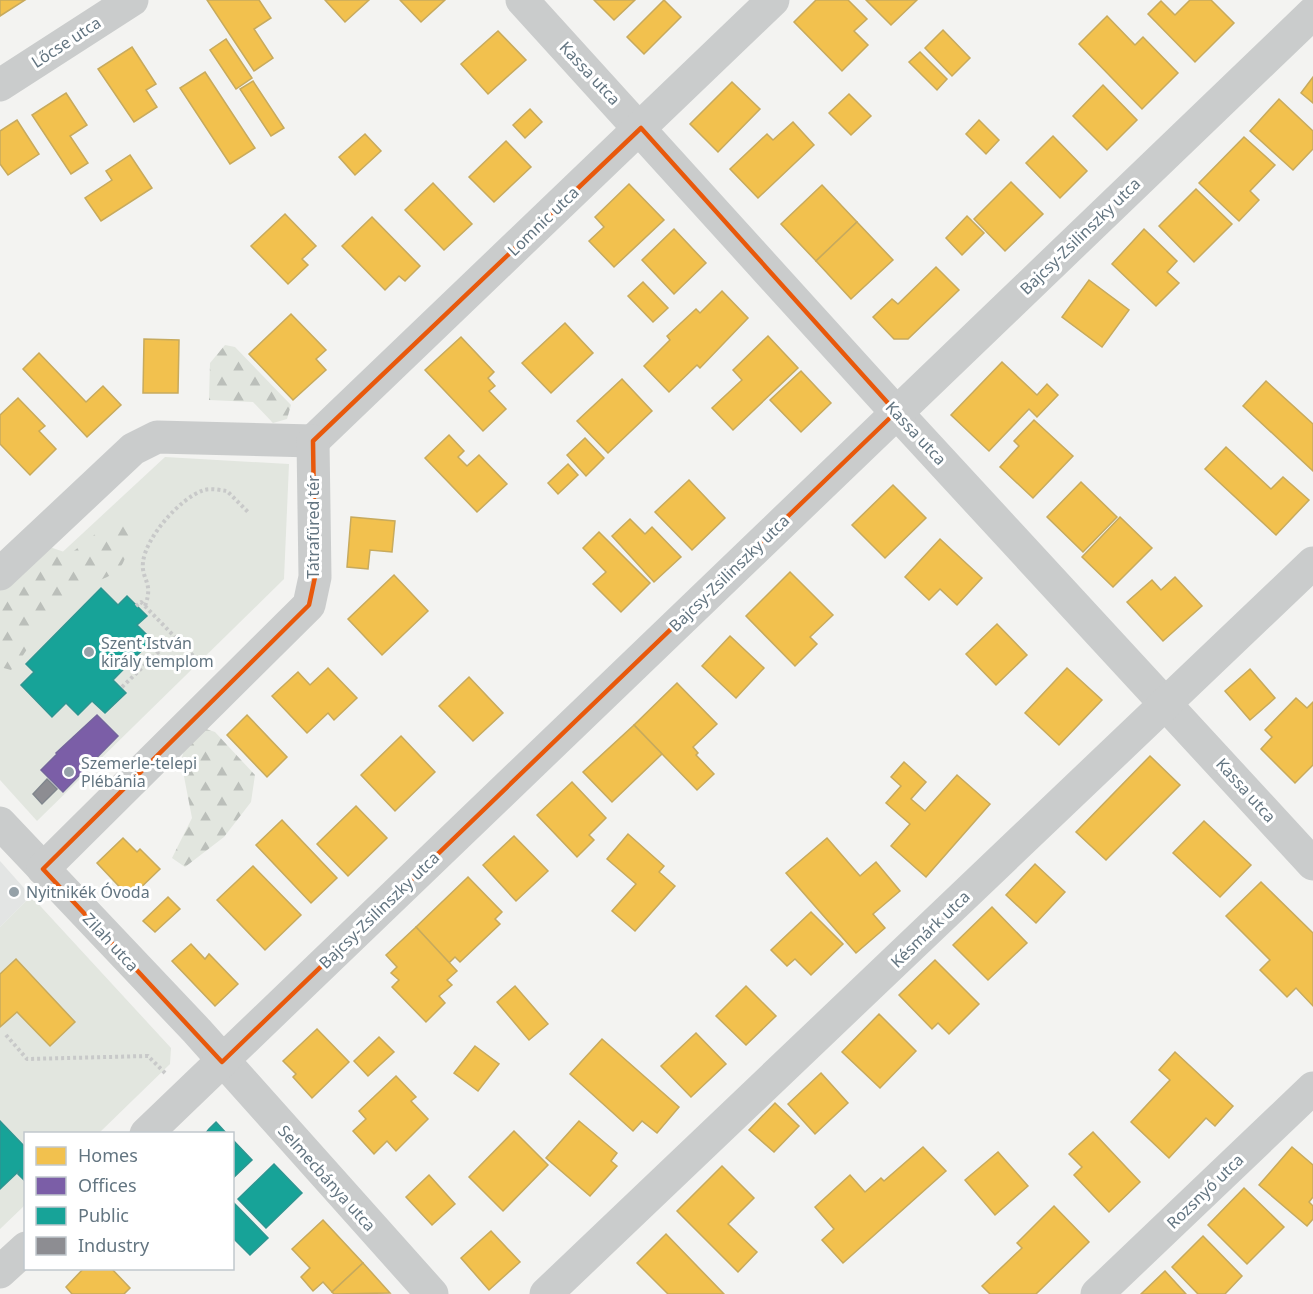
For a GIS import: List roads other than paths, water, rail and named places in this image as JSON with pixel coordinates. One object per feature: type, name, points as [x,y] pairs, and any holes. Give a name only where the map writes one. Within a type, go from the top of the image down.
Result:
[{"type":"street","name":"Lőcse utca","points":[[0,85],[132,0]]},
{"type":"street","name":"Kassa utca","points":[[522,0],[641,128],[896,412],[1313,864]]},
{"type":"street","name":"Lomnic utca","points":[[313,441],[772,0]]},
{"type":"street","name":"Bajcsy-Zsilinszky utca","points":[[148,1132],[1313,13]]},
{"type":"street","points":[[0,574],[133,449],[156,437],[313,441]]},
{"type":"street","name":"Tátrafüred tér","points":[[44,869],[309,605],[315,577],[313,441]]},
{"type":"street","name":"Késmárk utca","points":[[546,1294],[1313,563]]},
{"type":"street","name":"Zilah utca","points":[[0,823],[197,1031],[222,1062]]},
{"type":"street","name":"Selmecbánya utca","points":[[222,1062],[432,1294]]},
{"type":"street","name":"Rozsnyó utca","points":[[1097,1294],[1313,1088]]},
{"type":"street","points":[[0,1272],[24,1250]]},
{"type":"place","name":"Szent István király templom","points":[[89,652]]},
{"type":"place","name":"Szemerle-telepi Plébánia","points":[[69,772]]},
{"type":"place","name":"Nyitnikék Óvoda","points":[[14,892]]}]
